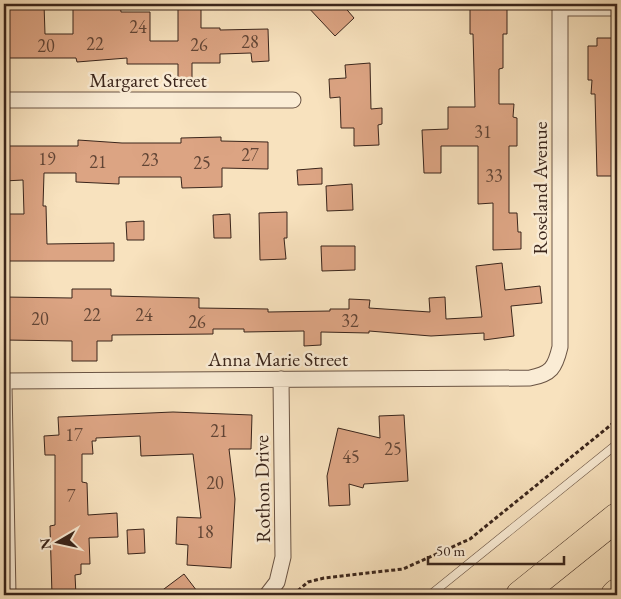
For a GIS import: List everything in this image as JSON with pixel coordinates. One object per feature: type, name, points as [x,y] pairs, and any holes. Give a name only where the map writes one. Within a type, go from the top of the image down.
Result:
[{"type":"highway","points":[[520,595],[617,517]]},
{"type":"street","points":[[560,6],[617,8]]},
{"type":"street","name":"Roseland Avenue","points":[[552,370],[560,346],[560,6]]},
{"type":"street","name":"Margaret Street","points":[[4,100],[293,100]]},
{"type":"street","name":"Anna Marie Street","points":[[4,381],[530,378],[542,376],[552,370]]},
{"type":"street","name":"Rothon Drive","points":[[268,595],[277,582],[283,557],[281,379]]},
{"type":"street","points":[[4,386],[8,595]]},
{"type":"lane","points":[[430,595],[617,444]]},
{"type":"path","points":[[293,595],[308,582],[324,578],[403,569],[470,539],[617,420]]},
{"type":"building","points":[[4,4],[44,4],[45,34],[73,34],[73,4],[120,4],[121,12],[150,12],[150,41],[178,41],[178,9],[201,9],[201,28],[220,28],[220,30],[268,29],[269,61],[252,62],[251,53],[220,54],[220,63],[192,63],[192,78],[178,78],[178,64],[127,64],[127,58],[77,62],[76,58],[4,58]]},
{"type":"building","points":[[305,4],[342,4],[354,18],[335,36]]},
{"type":"building","points":[[470,4],[507,4],[507,34],[503,34],[503,68],[499,69],[499,104],[514,104],[513,117],[517,118],[517,146],[509,146],[509,213],[517,213],[518,232],[521,232],[521,249],[493,250],[493,203],[478,204],[478,146],[441,146],[441,173],[424,173],[422,130],[448,129],[448,107],[475,107],[473,34],[470,34]]},
{"type":"building","points":[[597,38],[615,38],[615,49],[617,49],[617,176],[597,176],[595,94],[591,94],[592,80],[588,80],[588,46],[597,46]]},
{"type":"building","points":[[370,63],[371,109],[382,108],[382,124],[378,125],[379,145],[354,146],[354,128],[341,128],[340,97],[330,98],[329,79],[346,78],[345,65]]},
{"type":"building","points":[[221,137],[221,141],[268,142],[268,169],[222,168],[222,187],[182,188],[181,177],[119,177],[119,184],[76,182],[76,173],[44,173],[43,206],[46,206],[47,244],[114,243],[114,261],[4,261],[4,214],[24,214],[23,180],[4,181],[4,146],[78,146],[78,140],[122,143],[181,143],[181,138]]},
{"type":"building","points":[[322,168],[322,184],[298,185],[297,170]]},
{"type":"building","points":[[352,184],[353,210],[327,211],[326,186]]},
{"type":"building","points":[[287,212],[287,238],[284,238],[286,259],[260,260],[259,213]]},
{"type":"building","points":[[230,214],[231,238],[214,238],[213,215]]},
{"type":"building","points":[[144,221],[144,240],[127,240],[126,222]]},
{"type":"building","points":[[321,246],[355,246],[355,270],[322,271]]},
{"type":"building","points":[[502,263],[505,290],[540,286],[542,303],[511,306],[514,336],[484,340],[484,333],[431,336],[369,331],[369,333],[321,332],[321,345],[304,346],[304,331],[244,332],[244,329],[213,329],[213,334],[112,335],[112,341],[97,341],[97,361],[72,361],[72,341],[4,340],[4,297],[72,298],[72,289],[111,289],[111,296],[199,298],[199,308],[268,309],[268,312],[349,309],[349,299],[370,300],[369,308],[430,312],[429,298],[445,297],[446,319],[482,317],[476,266]]},
{"type":"building","points":[[173,412],[252,415],[251,449],[229,449],[235,499],[231,568],[187,565],[188,545],[176,544],[177,517],[201,518],[193,454],[141,456],[140,436],[96,438],[96,441],[92,441],[93,454],[82,454],[82,482],[87,483],[88,515],[117,513],[118,537],[89,538],[90,564],[81,564],[81,574],[75,575],[76,595],[52,595],[50,526],[55,525],[55,455],[45,455],[44,436],[59,435],[58,417]]},
{"type":"building","points":[[404,415],[408,481],[364,484],[363,488],[349,484],[350,505],[329,506],[327,476],[338,428],[380,438],[379,416]]},
{"type":"building","points":[[144,529],[145,553],[128,554],[127,530]]},
{"type":"building","points":[[184,574],[200,595],[156,595]]}]
